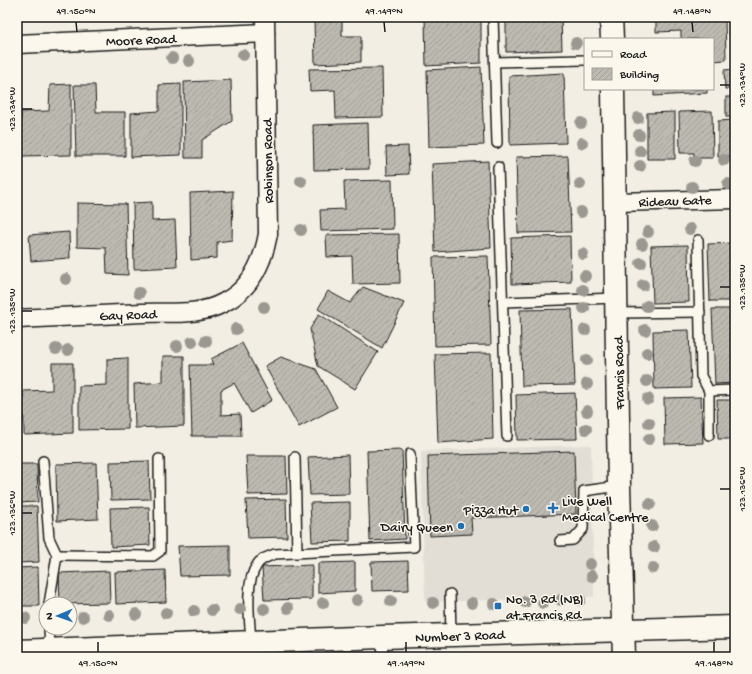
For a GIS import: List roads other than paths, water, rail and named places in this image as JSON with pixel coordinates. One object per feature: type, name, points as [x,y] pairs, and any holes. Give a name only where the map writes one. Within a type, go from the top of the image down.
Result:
[{"type":"main road","points":[[611,17],[612,38]]},
{"type":"main road","name":"Francis Road","points":[[613,90],[616,202],[619,486],[624,657]]},
{"type":"main road","name":"Number 3 Road","points":[[17,651],[206,647],[251,642],[383,647],[451,635],[735,627]]},
{"type":"street","name":"Moore Road","points":[[17,44],[265,25]]},
{"type":"street","name":"Robinson Road","points":[[235,295],[248,284],[257,271],[264,254],[268,234],[265,25]]},
{"type":"street","name":"Rideau Gate","points":[[616,202],[735,199]]},
{"type":"street","name":"Gay Road","points":[[17,319],[194,311],[224,303],[235,295]]},
{"type":"lane","points":[[493,17],[497,143]]},
{"type":"lane","points":[[495,62],[584,60]]},
{"type":"lane","points":[[498,167],[507,436]]},
{"type":"lane","points":[[698,240],[701,376],[709,391],[709,436]]},
{"type":"lane","points":[[503,302],[617,305],[700,312]]},
{"type":"lane","points":[[709,391],[735,390]]},
{"type":"lane","points":[[251,642],[249,588],[256,565],[264,558],[276,554],[414,547],[410,454]]},
{"type":"lane","points":[[295,457],[297,553]]},
{"type":"lane","points":[[56,555],[153,556],[160,551],[159,459]]},
{"type":"lane","points":[[43,461],[48,538],[56,555],[50,596]]},
{"type":"lane","points":[[560,541],[573,540],[583,529],[584,491],[619,486]]},
{"type":"lane","points":[[450,594],[451,635]]},
{"type":"lane","points":[[49,636],[50,651]]},
{"type":"place","name":"Live Well Medical Centre","points":[[553,508]]},
{"type":"place","name":"Pizza Hut","points":[[526,509]]},
{"type":"place","name":"Dairy Queen","points":[[461,526]]},
{"type":"place","name":"No. 3 Rd (NB) at Francis Rd","points":[[498,606]]}]
